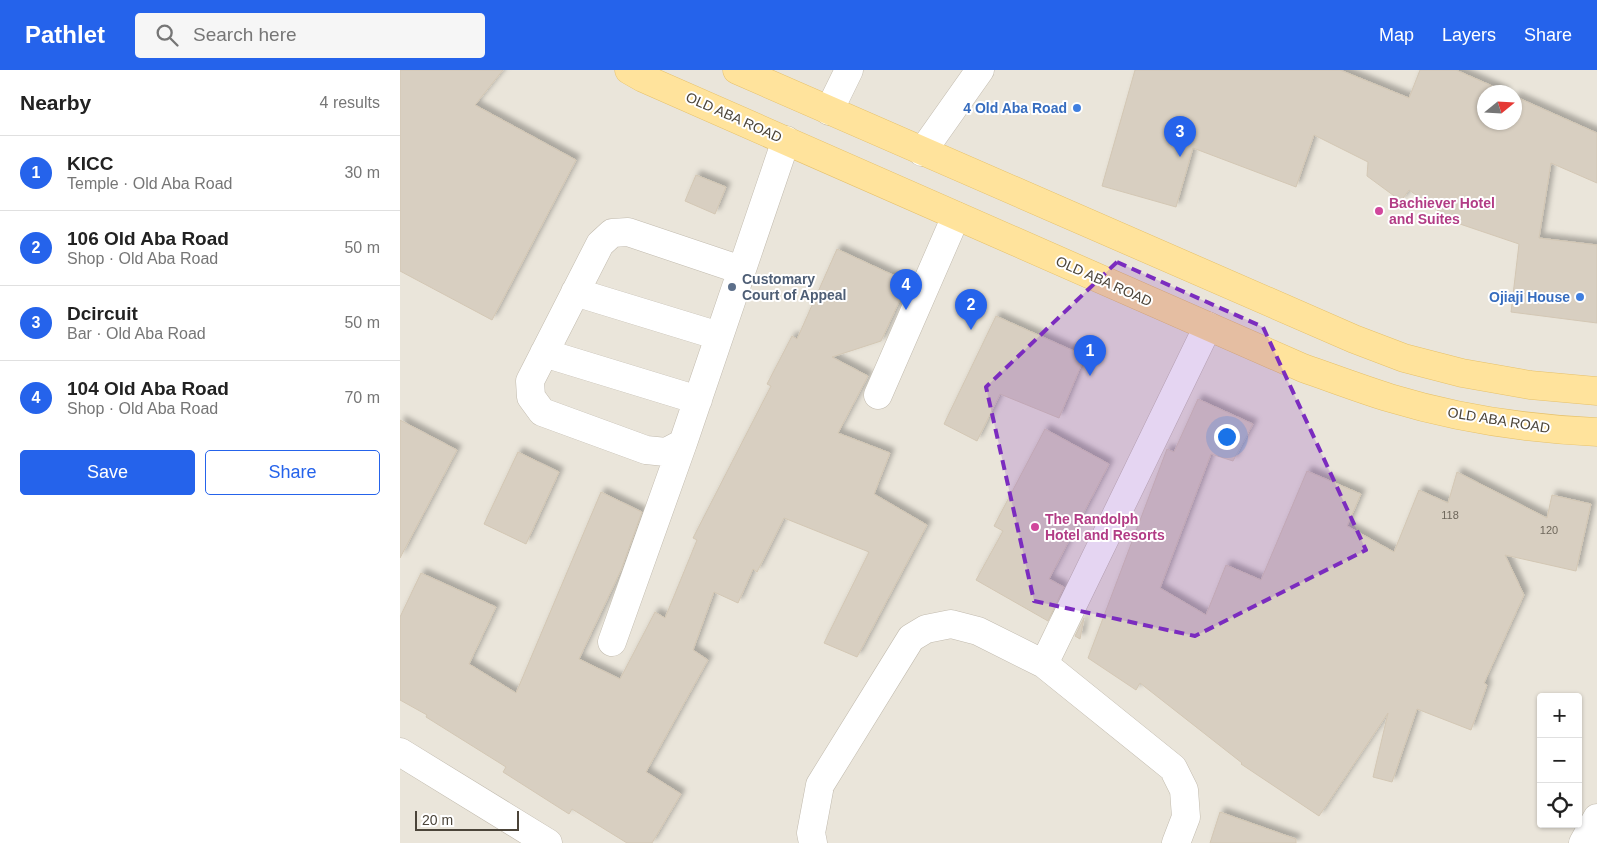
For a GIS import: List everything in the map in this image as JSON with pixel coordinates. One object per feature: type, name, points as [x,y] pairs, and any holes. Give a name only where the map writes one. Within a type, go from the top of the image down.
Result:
[{"type":"main road","name":"OLD ABA ROAD","points":[[629,70],[652,82],[1303,368],[1391,398],[1477,419],[1568,431],[1597,432]]},
{"type":"main road","points":[[737,70],[1354,339],[1404,358],[1462,373],[1530,385],[1597,391]]},
{"type":"street","points":[[829,111],[849,70]]},
{"type":"street","points":[[922,152],[980,70]]},
{"type":"street","points":[[612,642],[698,400],[718,336],[786,140]]},
{"type":"street","points":[[878,395],[956,216]]},
{"type":"street","points":[[683,443],[666,452],[646,450],[542,412],[532,397],[530,381],[600,244],[612,233],[628,232],[741,270]]},
{"type":"street","points":[[575,292],[718,336]]},
{"type":"street","points":[[1044,664],[1208,326]]},
{"type":"street","points":[[544,353],[698,400]]},
{"type":"street","points":[[813,843],[811,832],[820,786],[911,638],[926,629],[951,624],[978,631],[1044,664],[1173,768],[1184,790],[1186,817],[1176,843]]},
{"type":"street","points":[[400,752],[548,843]]},
{"type":"street","points":[[1583,843],[1597,818]]},
{"type":"highlighted area","points":[[1117,262],[1263,327],[1366,550],[1195,636],[1034,601],[986,387]]},
{"type":"shaded area","points":[[400,70],[1597,70],[1597,843],[400,843]]},
{"type":"building","points":[[400,70],[503,70],[475,105],[576,160],[492,320],[400,271]]},
{"type":"building","points":[[1135,70],[1340,70],[1409,98],[1420,70],[1456,70],[1490,85],[1477,85],[1477,130],[1522,130],[1522,100],[1597,133],[1597,183],[1551,163],[1539,238],[1597,245],[1597,323],[1511,312],[1519,244],[1454,222],[1409,190],[1401,201],[1367,176],[1368,162],[1314,135],[1296,187],[1193,148],[1176,207],[1102,186]]},
{"type":"building","points":[[696,175],[726,187],[715,214],[685,201]]},
{"type":"building","points":[[837,249],[908,282],[881,341],[832,357],[868,376],[838,433],[890,453],[874,494],[927,525],[857,657],[824,643],[869,552],[784,518],[757,572],[753,569],[738,603],[714,592],[693,650],[708,660],[646,772],[681,794],[652,843],[627,843],[572,809],[569,814],[503,772],[506,767],[426,717],[427,715],[400,700],[400,617],[421,573],[496,607],[469,664],[516,693],[601,492],[642,512],[621,570],[579,659],[620,679],[655,612],[665,618],[697,540],[693,538],[771,386],[767,384],[792,336],[797,339]]},
{"type":"building","points":[[996,316],[1085,356],[1059,418],[1000,394],[977,441],[944,424]]},
{"type":"building","points":[[1198,399],[1253,424],[1233,461],[1211,454],[1160,588],[1206,615],[1226,565],[1261,580],[1307,471],[1361,494],[1347,526],[1394,552],[1419,490],[1448,503],[1457,472],[1547,518],[1552,495],[1591,504],[1576,571],[1505,555],[1524,595],[1484,683],[1487,685],[1471,730],[1417,709],[1392,782],[1373,777],[1388,713],[1319,816],[1241,764],[1140,683],[1136,690],[1088,658],[1167,449],[1174,452]]},
{"type":"building","points":[[400,420],[457,450],[400,558]]},
{"type":"building","points":[[1045,429],[1109,464],[1049,579],[1064,587],[1048,621],[976,580],[1003,531],[994,526]]},
{"type":"building","points":[[518,452],[559,472],[526,544],[484,524]]},
{"type":"building","points":[[1084,618],[1080,639],[1075,636]]},
{"type":"building","points":[[1220,812],[1296,839],[1296,843],[1210,843]]},
{"type":"place","name":"4 Old Aba Road","points":[[1077,108]]},
{"type":"place","name":"Dcircuit","points":[[1180,157]]},
{"type":"place","name":"Bachiever Hotel and Suites","points":[[1379,211]]},
{"type":"place","name":"Customary Court of Appeal","points":[[732,287]]},
{"type":"place","name":"Ojiaji House","points":[[1580,297]]},
{"type":"place","name":"104 Old Aba Road","points":[[906,310]]},
{"type":"place","name":"106 Old Aba Road","points":[[971,330]]},
{"type":"place","name":"KICC","points":[[1090,376]]},
{"type":"place","name":"The Randolph Hotel and Resorts","points":[[1035,527]]}]
